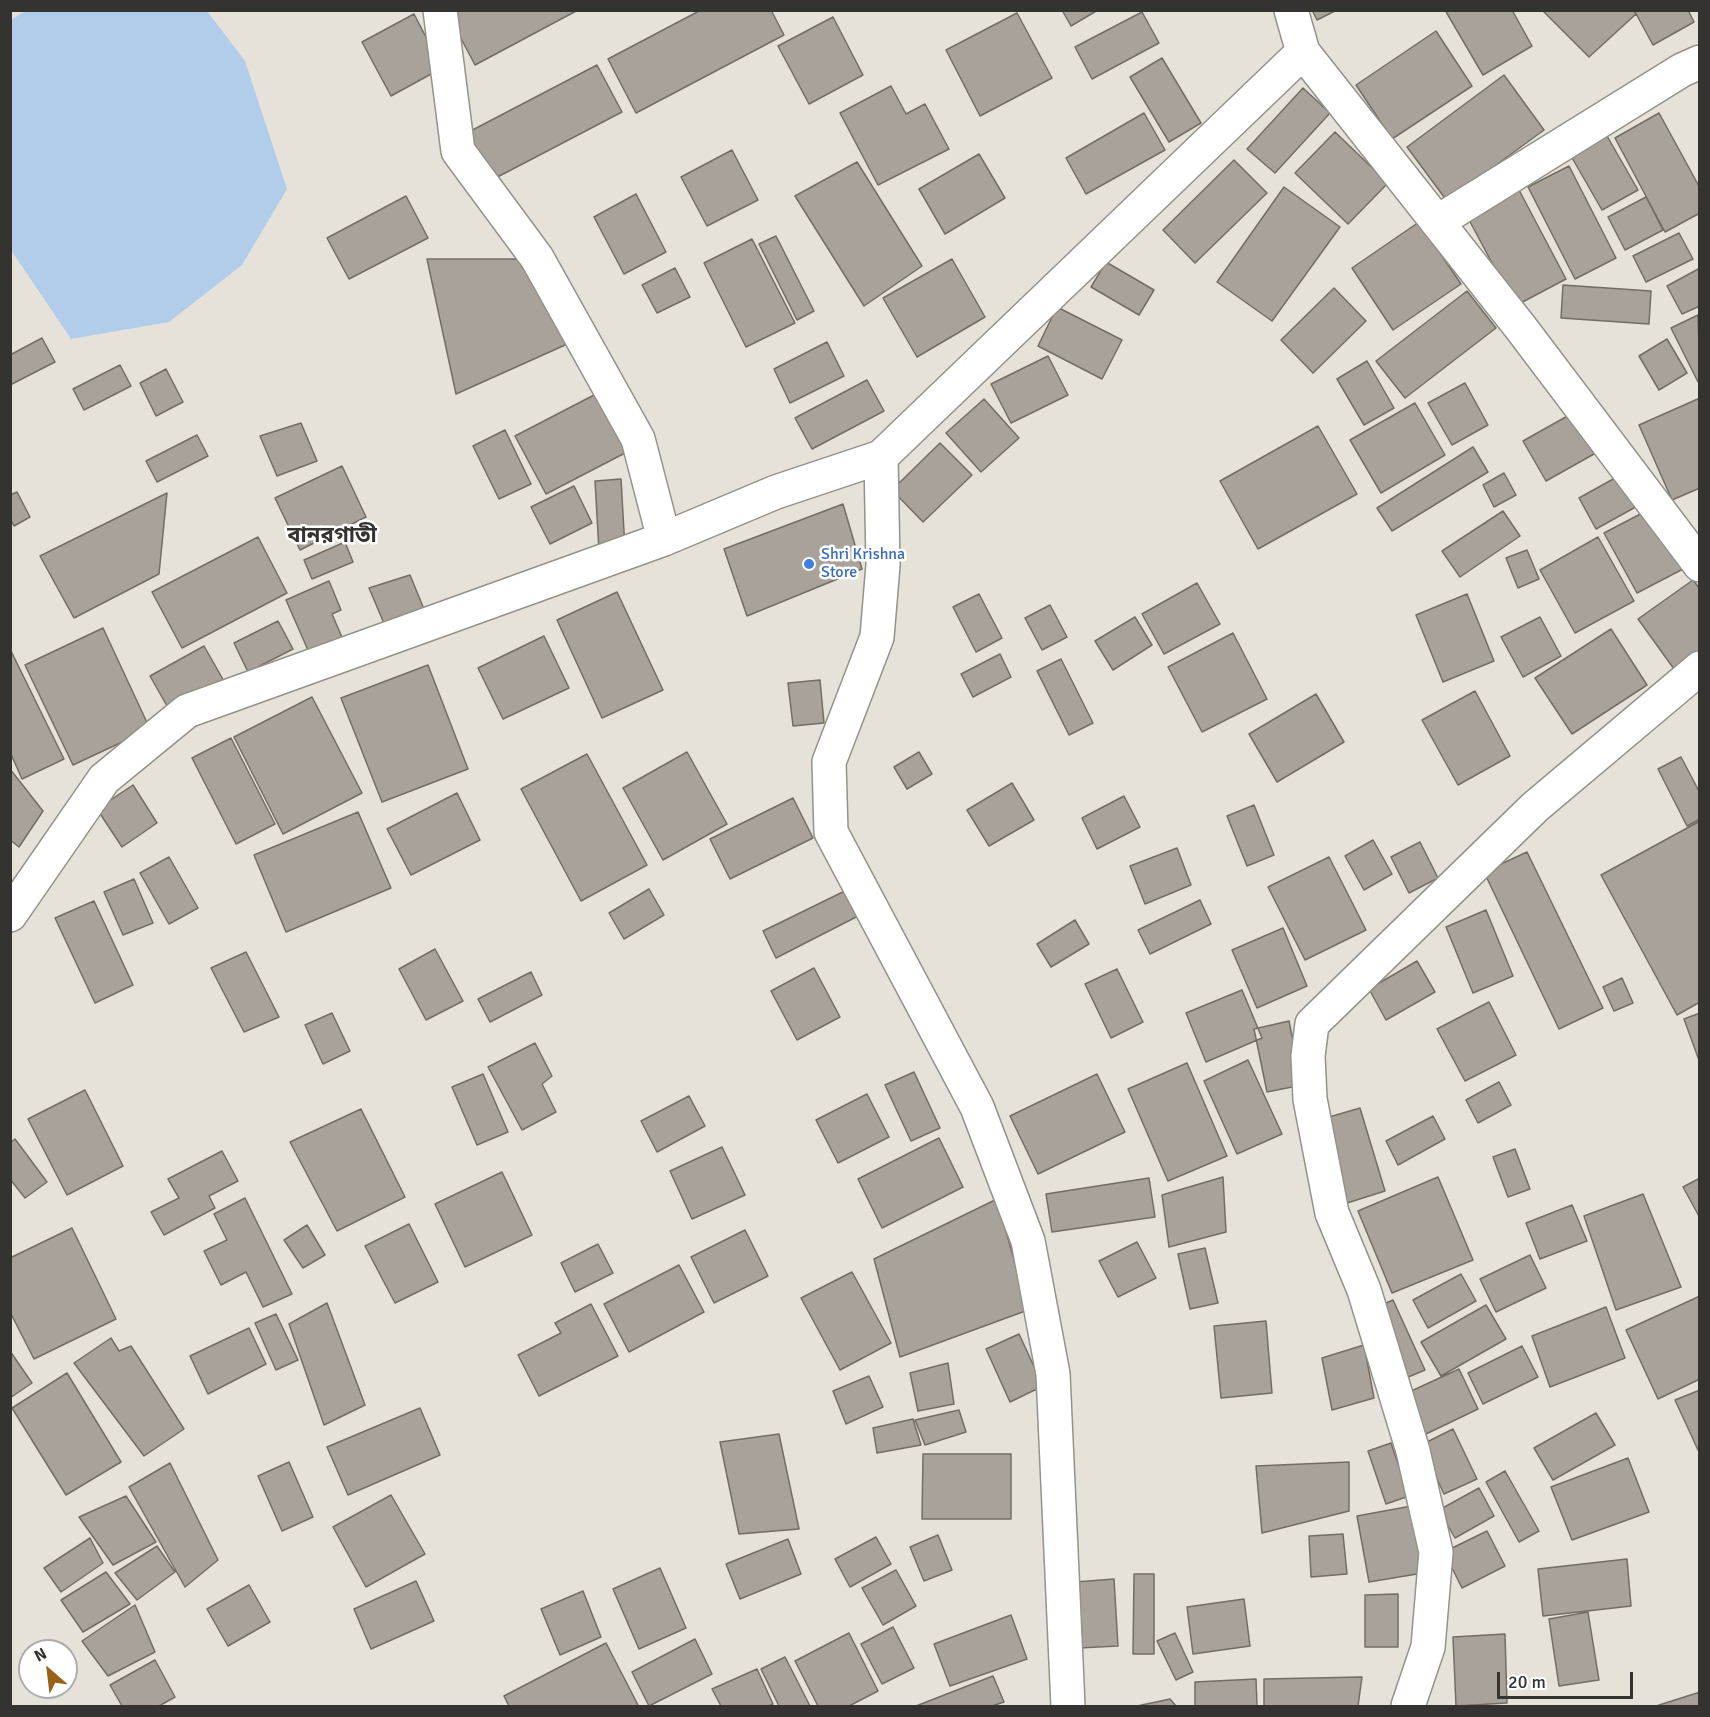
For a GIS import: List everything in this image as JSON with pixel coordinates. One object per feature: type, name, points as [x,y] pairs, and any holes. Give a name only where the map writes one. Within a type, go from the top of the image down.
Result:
[{"type":"street","points":[[440,10],[458,151],[537,258],[638,439],[664,539]]},
{"type":"street","points":[[1291,10],[1304,52],[1521,328],[1700,565]]},
{"type":"street","points":[[10,915],[104,779],[187,711],[664,539],[776,492],[881,457],[1304,52]]},
{"type":"street","points":[[1437,222],[1682,69],[1700,62]]},
{"type":"street","points":[[881,457],[883,565],[877,637],[829,762],[831,832],[977,1107],[1029,1241],[1053,1374],[1068,1707]]},
{"type":"street","points":[[1408,1707],[1428,1647],[1436,1552],[1413,1450],[1368,1300],[1332,1213],[1310,1099],[1308,1056],[1312,1024],[1535,807],[1700,668]]},
{"type":"water","points":[[25,11],[207,11],[245,61],[287,189],[242,265],[169,322],[71,339],[11,250],[11,20]]},
{"type":"building","points":[[446,10],[578,10],[475,65]]},
{"type":"building","points":[[701,10],[771,10],[784,35],[636,113],[608,59]]},
{"type":"building","points":[[1062,10],[1098,10],[1071,26]]},
{"type":"building","points":[[1312,10],[1337,10],[1317,20]]},
{"type":"building","points":[[1445,10],[1512,10],[1532,46],[1483,75]]},
{"type":"building","points":[[1542,10],[1633,10],[1636,14],[1589,57]]},
{"type":"building","points":[[1634,10],[1688,10],[1694,22],[1653,45]]},
{"type":"building","points":[[1142,12],[1159,43],[1092,79],[1075,47]]},
{"type":"building","points":[[1017,13],[1052,78],[980,116],[946,50]]},
{"type":"building","points":[[414,14],[442,68],[391,96],[362,42]]},
{"type":"building","points":[[833,17],[863,75],[809,104],[778,46]]},
{"type":"building","points":[[1436,31],[1472,86],[1392,139],[1356,85]]},
{"type":"building","points":[[1162,58],[1201,123],[1169,142],[1130,77]]},
{"type":"building","points":[[597,65],[622,112],[486,183],[461,136]]},
{"type":"building","points":[[1504,75],[1544,130],[1447,201],[1407,147]]},
{"type":"building","points":[[891,86],[906,114],[925,104],[949,149],[878,185],[840,113]]},
{"type":"building","points":[[1303,88],[1330,113],[1275,173],[1247,149]]},
{"type":"building","points":[[1144,113],[1165,150],[1086,194],[1066,158]]},
{"type":"building","points":[[1659,113],[1700,188],[1700,213],[1665,232],[1615,138]]},
{"type":"building","points":[[1603,129],[1638,190],[1602,210],[1567,149]]},
{"type":"building","points":[[1335,132],[1388,183],[1348,224],[1295,173]]},
{"type":"building","points":[[732,150],[758,200],[707,226],[681,177]]},
{"type":"building","points":[[979,154],[1005,198],[945,234],[919,189]]},
{"type":"building","points":[[1234,160],[1267,193],[1195,263],[1163,230]]},
{"type":"building","points":[[857,162],[922,266],[864,306],[795,196]]},
{"type":"building","points":[[1569,166],[1616,258],[1575,279],[1528,187]]},
{"type":"building","points":[[1284,187],[1340,227],[1272,321],[1217,282]]},
{"type":"building","points":[[1519,190],[1566,279],[1515,306],[1468,218]]},
{"type":"building","points":[[636,194],[666,252],[624,274],[594,217]]},
{"type":"building","points":[[406,196],[428,238],[349,279],[327,238]]},
{"type":"building","points":[[1646,197],[1663,230],[1625,250],[1608,217]]},
{"type":"building","points":[[1419,222],[1461,284],[1393,330],[1352,268]]},
{"type":"building","points":[[1679,233],[1693,259],[1646,282],[1633,256]]},
{"type":"building","points":[[776,236],[814,311],[797,320],[759,244]]},
{"type":"building","points":[[752,239],[795,323],[746,347],[704,263]]},
{"type":"building","points":[[427,259],[529,259],[574,341],[456,394]]},
{"type":"building","points":[[952,259],[985,317],[917,357],[883,298]]},
{"type":"building","points":[[1106,262],[1154,290],[1139,315],[1091,287]]},
{"type":"building","points":[[675,268],[690,297],[657,313],[642,285]]},
{"type":"building","points":[[1700,268],[1700,306],[1682,314],[1667,286]]},
{"type":"building","points":[[1563,285],[1651,291],[1649,324],[1561,318]]},
{"type":"building","points":[[1334,288],[1366,321],[1313,373],[1281,340]]},
{"type":"building","points":[[1467,291],[1496,328],[1405,398],[1376,361]]},
{"type":"building","points":[[1057,307],[1122,340],[1102,379],[1038,346]]},
{"type":"building","points":[[1698,315],[1700,381],[1698,382],[1671,328]]},
{"type":"building","points":[[42,338],[55,362],[10,385],[10,355]]},
{"type":"building","points":[[1667,339],[1687,373],[1659,390],[1639,356]]},
{"type":"building","points":[[827,342],[844,376],[790,403],[774,369]]},
{"type":"building","points":[[1048,356],[1068,395],[1011,423],[991,384]]},
{"type":"building","points":[[1367,361],[1394,408],[1364,425],[1337,379]]},
{"type":"building","points":[[120,365],[131,386],[84,410],[73,389]]},
{"type":"building","points":[[166,369],[183,402],[156,416],[140,383]]},
{"type":"building","points":[[867,380],[884,411],[812,449],[795,418]]},
{"type":"building","points":[[1465,383],[1488,425],[1452,445],[1428,403]]},
{"type":"building","points":[[596,394],[627,452],[546,494],[515,436]]},
{"type":"building","points":[[1700,398],[1700,488],[1672,500],[1639,425]]},
{"type":"building","points":[[984,399],[1019,438],[981,472],[946,433]]},
{"type":"building","points":[[1415,403],[1445,455],[1381,493],[1350,440]]},
{"type":"building","points":[[1571,414],[1594,454],[1546,481],[1523,441]]},
{"type":"building","points":[[301,423],[317,461],[277,476],[260,436]]},
{"type":"building","points":[[1318,426],[1357,494],[1258,549],[1220,481]]},
{"type":"building","points":[[505,430],[531,484],[499,499],[473,446]]},
{"type":"building","points":[[197,435],[208,456],[157,482],[146,461]]},
{"type":"building","points":[[940,443],[972,475],[923,522],[892,490]]},
{"type":"building","points":[[1473,447],[1488,472],[1392,531],[1377,508]]},
{"type":"building","points":[[342,466],[366,517],[300,550],[275,498]]},
{"type":"building","points":[[1504,473],[1516,495],[1494,507],[1483,485]]},
{"type":"building","points":[[1624,473],[1641,504],[1596,529],[1579,498]]},
{"type":"building","points":[[621,479],[625,549],[599,551],[595,481]]},
{"type":"building","points":[[574,486],[592,523],[550,544],[531,507]]},
{"type":"building","points":[[17,492],[30,517],[14,526],[10,518],[10,495]]},
{"type":"building","points":[[167,493],[159,574],[74,618],[40,556]]},
{"type":"building","points":[[843,504],[862,569],[747,616],[724,549]]},
{"type":"building","points":[[1650,509],[1683,569],[1637,593],[1604,533]]},
{"type":"building","points":[[1503,511],[1520,536],[1460,577],[1442,551]]},
{"type":"building","points":[[258,537],[287,593],[182,648],[152,592]]},
{"type":"building","points":[[1598,537],[1634,601],[1575,633],[1540,570]]},
{"type":"building","points":[[345,542],[353,562],[312,579],[304,560]]},
{"type":"building","points":[[1527,550],[1539,579],[1518,588],[1506,558]]},
{"type":"building","points":[[410,575],[426,614],[386,628],[369,588]]},
{"type":"building","points":[[1693,580],[1700,589],[1700,650],[1674,669],[1638,619]]},
{"type":"building","points":[[329,581],[341,610],[332,614],[344,642],[311,657],[286,600]]},
{"type":"building","points":[[1197,583],[1220,624],[1164,654],[1142,614]]},
{"type":"building","points":[[617,592],[663,690],[602,718],[557,620]]},
{"type":"building","points":[[979,594],[1002,638],[976,652],[953,607]]},
{"type":"building","points":[[1467,594],[1494,661],[1443,682],[1416,615]]},
{"type":"building","points":[[1050,605],[1067,637],[1042,650],[1025,618]]},
{"type":"building","points":[[1135,617],[1152,645],[1113,670],[1095,641]]},
{"type":"building","points":[[1540,617],[1561,656],[1523,677],[1501,637]]},
{"type":"building","points":[[278,621],[293,649],[248,672],[234,643]]},
{"type":"building","points":[[103,628],[150,729],[73,765],[25,665]]},
{"type":"building","points":[[1611,629],[1647,685],[1572,734],[1535,678]]},
{"type":"building","points":[[1233,633],[1267,699],[1202,732],[1168,667]]},
{"type":"building","points":[[544,636],[569,688],[503,719],[478,668]]},
{"type":"building","points":[[204,646],[225,683],[171,713],[150,676]]},
{"type":"building","points":[[10,649],[64,759],[22,779],[10,752]]},
{"type":"building","points":[[1000,654],[1011,677],[973,697],[961,674]]},
{"type":"building","points":[[1061,659],[1093,723],[1069,735],[1037,671]]},
{"type":"building","points":[[428,665],[468,769],[382,802],[341,698]]},
{"type":"building","points":[[820,680],[824,723],[793,726],[788,683]]},
{"type":"building","points":[[1475,691],[1510,756],[1458,785],[1422,720]]},
{"type":"building","points":[[1316,694],[1344,742],[1277,782],[1249,734]]},
{"type":"building","points":[[312,697],[362,793],[283,834],[234,737]]},
{"type":"building","points":[[231,738],[275,824],[236,844],[192,758]]},
{"type":"building","points":[[687,752],[727,824],[663,860],[623,788]]},
{"type":"building","points":[[919,752],[932,774],[907,789],[894,767]]},
{"type":"building","points":[[587,754],[647,865],[581,901],[521,789]]},
{"type":"building","points":[[1681,757],[1700,793],[1700,819],[1687,826],[1658,769]]},
{"type":"building","points":[[10,769],[43,811],[19,847],[10,840]]},
{"type":"building","points":[[1012,783],[1034,820],[989,846],[967,810]]},
{"type":"building","points":[[133,785],[157,823],[122,847],[97,809]]},
{"type":"building","points":[[457,793],[480,840],[411,875],[387,829]]},
{"type":"building","points":[[1124,796],[1140,827],[1097,849],[1082,818]]},
{"type":"building","points":[[793,798],[813,838],[730,879],[710,839]]},
{"type":"building","points":[[1254,805],[1274,855],[1247,866],[1227,816]]},
{"type":"building","points":[[358,812],[391,888],[286,932],[254,855]]},
{"type":"building","points":[[1700,821],[1700,1002],[1677,1015],[1601,875]]},
{"type":"building","points":[[1373,840],[1392,874],[1364,890],[1345,856]]},
{"type":"building","points":[[1420,842],[1438,878],[1409,893],[1391,857]]},
{"type":"building","points":[[1177,848],[1191,885],[1145,904],[1130,866]]},
{"type":"building","points":[[1527,852],[1603,1008],[1559,1029],[1484,872]]},
{"type":"building","points":[[169,857],[198,908],[169,924],[140,873]]},
{"type":"building","points":[[1329,857],[1366,930],[1305,960],[1268,887]]},
{"type":"building","points":[[134,879],[153,923],[123,935],[104,892]]},
{"type":"building","points":[[851,888],[864,913],[776,958],[763,931]]},
{"type":"building","points":[[649,889],[664,915],[624,939],[609,913]]},
{"type":"building","points":[[1200,900],[1211,924],[1150,954],[1138,930]]},
{"type":"building","points":[[94,901],[133,985],[95,1003],[55,918]]},
{"type":"building","points":[[1486,910],[1513,976],[1473,993],[1446,927]]},
{"type":"building","points":[[1075,920],[1089,944],[1051,967],[1037,944]]},
{"type":"building","points":[[1283,928],[1307,986],[1257,1008],[1232,950]]},
{"type":"building","points":[[435,949],[463,1001],[426,1020],[399,969]]},
{"type":"building","points":[[246,952],[279,1017],[244,1032],[211,968]]},
{"type":"building","points":[[1417,961],[1435,992],[1386,1020],[1369,989]]},
{"type":"building","points":[[814,968],[840,1017],[797,1040],[771,991]]},
{"type":"building","points":[[1117,969],[1143,1022],[1111,1038],[1085,984]]},
{"type":"building","points":[[531,972],[542,995],[490,1022],[478,999]]},
{"type":"building","points":[[1622,978],[1633,1003],[1614,1011],[1603,987]]},
{"type":"building","points":[[1242,990],[1262,1038],[1206,1062],[1186,1013]]},
{"type":"building","points":[[1489,1002],[1516,1055],[1465,1081],[1437,1029]]},
{"type":"building","points":[[332,1013],[350,1051],[323,1064],[305,1025]]},
{"type":"building","points":[[1700,1013],[1700,1063],[1684,1019]]},
{"type":"building","points":[[1289,1021],[1302,1085],[1267,1092],[1254,1029]]},
{"type":"building","points":[[535,1043],[552,1076],[542,1084],[556,1112],[522,1130],[488,1067]]},
{"type":"building","points":[[1248,1060],[1282,1134],[1237,1154],[1204,1081]]},
{"type":"building","points":[[1187,1063],[1227,1156],[1168,1181],[1128,1089]]},
{"type":"building","points":[[914,1072],[940,1128],[911,1141],[885,1085]]},
{"type":"building","points":[[483,1074],[508,1132],[477,1145],[452,1087]]},
{"type":"building","points":[[1097,1074],[1125,1132],[1038,1174],[1010,1116]]},
{"type":"building","points":[[1499,1082],[1511,1105],[1478,1123],[1466,1100]]},
{"type":"building","points":[[85,1090],[123,1166],[67,1195],[28,1119]]},
{"type":"building","points":[[867,1094],[889,1137],[838,1163],[816,1120]]},
{"type":"building","points":[[689,1096],[705,1126],[657,1152],[641,1121]]},
{"type":"building","points":[[1360,1108],[1385,1191],[1344,1204],[1319,1120]]},
{"type":"building","points":[[361,1109],[405,1197],[337,1231],[290,1142]]},
{"type":"building","points":[[1433,1116],[1445,1139],[1398,1165],[1386,1141]]},
{"type":"building","points":[[939,1138],[963,1187],[882,1228],[858,1179]]},
{"type":"building","points":[[15,1139],[47,1182],[25,1198],[10,1179],[10,1143]]},
{"type":"building","points":[[722,1147],[745,1195],[692,1219],[670,1171]]},
{"type":"building","points":[[1515,1149],[1530,1189],[1508,1197],[1493,1157]]},
{"type":"building","points":[[222,1151],[238,1181],[209,1196],[215,1208],[164,1235],[151,1212],[179,1198],[168,1179]]},
{"type":"building","points":[[502,1172],[532,1235],[465,1267],[435,1204]]},
{"type":"building","points":[[1223,1177],[1226,1232],[1169,1247],[1162,1195]]},
{"type":"building","points":[[1438,1177],[1473,1260],[1392,1293],[1358,1211]]},
{"type":"building","points":[[1149,1178],[1155,1217],[1052,1232],[1046,1194]]},
{"type":"building","points":[[1700,1178],[1700,1218],[1683,1187]]},
{"type":"building","points":[[1643,1194],[1681,1287],[1616,1310],[1584,1216]]},
{"type":"building","points":[[245,1198],[292,1294],[263,1307],[246,1272],[221,1285],[204,1251],[227,1240],[214,1214]]},
{"type":"building","points":[[997,1199],[1028,1310],[900,1357],[874,1259]]},
{"type":"building","points":[[1572,1205],[1587,1241],[1540,1259],[1526,1223]]},
{"type":"building","points":[[409,1224],[438,1282],[395,1303],[365,1246]]},
{"type":"building","points":[[307,1225],[325,1255],[303,1268],[284,1240]]},
{"type":"building","points":[[72,1228],[116,1319],[34,1359],[10,1312],[10,1258]]},
{"type":"building","points":[[745,1230],[768,1276],[714,1303],[691,1257]]},
{"type":"building","points":[[1137,1242],[1156,1278],[1118,1297],[1099,1261]]},
{"type":"building","points":[[598,1244],[613,1273],[575,1292],[561,1263]]},
{"type":"building","points":[[1205,1248],[1218,1303],[1190,1309],[1178,1254]]},
{"type":"building","points":[[1530,1255],[1546,1288],[1496,1312],[1480,1279]]},
{"type":"building","points":[[679,1265],[704,1312],[629,1352],[604,1304]]},
{"type":"building","points":[[852,1272],[891,1343],[840,1370],[801,1298]]},
{"type":"building","points":[[1461,1274],[1476,1301],[1428,1328],[1413,1300]]},
{"type":"building","points":[[1700,1296],[1700,1379],[1658,1399],[1626,1330]]},
{"type":"building","points":[[1393,1300],[1425,1370],[1406,1378],[1375,1308]]},
{"type":"building","points":[[327,1303],[365,1405],[324,1425],[289,1324]]},
{"type":"building","points":[[591,1304],[618,1356],[539,1396],[518,1355],[561,1333],[555,1323]]},
{"type":"building","points":[[1486,1305],[1506,1339],[1441,1376],[1421,1342]]},
{"type":"building","points":[[1606,1307],[1625,1358],[1550,1387],[1532,1336]]},
{"type":"building","points":[[276,1314],[298,1360],[276,1370],[255,1323]]},
{"type":"building","points":[[1266,1321],[1272,1393],[1221,1398],[1214,1326]]},
{"type":"building","points":[[249,1328],[266,1364],[208,1394],[190,1356]]},
{"type":"building","points":[[1019,1334],[1043,1386],[1010,1402],[986,1349]]},
{"type":"building","points":[[111,1338],[119,1351],[131,1346],[184,1429],[144,1456],[74,1363]]},
{"type":"building","points":[[1364,1345],[1374,1398],[1332,1410],[1322,1358]]},
{"type":"building","points":[[1522,1346],[1538,1377],[1483,1404],[1468,1373]]},
{"type":"building","points":[[10,1351],[32,1383],[10,1398]]},
{"type":"building","points":[[948,1363],[954,1404],[918,1411],[910,1373]]},
{"type":"building","points":[[1459,1369],[1478,1409],[1426,1434],[1407,1393]]},
{"type":"building","points":[[67,1373],[121,1462],[66,1495],[12,1408]]},
{"type":"building","points":[[869,1376],[883,1407],[846,1424],[833,1391]]},
{"type":"building","points":[[1700,1390],[1700,1450],[1698,1450],[1675,1400]]},
{"type":"building","points":[[420,1408],[440,1455],[348,1495],[327,1447]]},
{"type":"building","points":[[959,1410],[966,1432],[925,1445],[915,1420]]},
{"type":"building","points":[[1596,1413],[1615,1445],[1553,1480],[1534,1448]]},
{"type":"building","points":[[913,1419],[921,1445],[877,1453],[873,1428]]},
{"type":"building","points":[[1453,1429],[1477,1479],[1444,1494],[1421,1445]]},
{"type":"building","points":[[779,1434],[799,1529],[739,1534],[720,1442]]},
{"type":"building","points":[[1391,1443],[1409,1496],[1386,1504],[1368,1451]]},
{"type":"building","points":[[923,1454],[1011,1454],[1011,1519],[922,1519]]},
{"type":"building","points":[[1628,1458],[1649,1512],[1572,1540],[1551,1487]]},
{"type":"building","points":[[289,1462],[313,1517],[282,1531],[258,1476]]},
{"type":"building","points":[[1349,1462],[1349,1511],[1262,1533],[1256,1466]]},
{"type":"building","points":[[170,1463],[218,1560],[185,1587],[129,1487]]},
{"type":"building","points":[[1505,1471],[1539,1531],[1519,1542],[1486,1482]]},
{"type":"building","points":[[1479,1488],[1494,1516],[1455,1538],[1439,1510]]},
{"type":"building","points":[[391,1495],[425,1554],[366,1587],[333,1527]]},
{"type":"building","points":[[126,1496],[156,1542],[113,1565],[79,1517]]},
{"type":"building","points":[[1417,1505],[1429,1572],[1369,1582],[1357,1516]]},
{"type":"building","points":[[1487,1531],[1505,1566],[1462,1588],[1444,1552]]},
{"type":"building","points":[[1343,1534],[1347,1574],[1311,1577],[1309,1536]]},
{"type":"building","points":[[938,1535],[952,1570],[924,1581],[910,1547]]},
{"type":"building","points":[[876,1537],[891,1564],[850,1587],[835,1559]]},
{"type":"building","points":[[90,1538],[103,1563],[61,1592],[44,1568]]},
{"type":"building","points":[[788,1539],[801,1574],[740,1599],[726,1564]]},
{"type":"building","points":[[157,1546],[175,1572],[137,1600],[115,1573]]},
{"type":"building","points":[[1627,1559],[1631,1606],[1543,1616],[1538,1569]]},
{"type":"building","points":[[660,1568],[686,1628],[639,1649],[613,1589]]},
{"type":"building","points":[[896,1570],[916,1606],[883,1625],[862,1588]]},
{"type":"building","points":[[106,1572],[130,1604],[83,1632],[61,1600]]},
{"type":"building","points":[[1134,1574],[1154,1574],[1154,1654],[1133,1654]]},
{"type":"building","points":[[1114,1579],[1118,1646],[1079,1648],[1075,1582]]},
{"type":"building","points":[[416,1581],[434,1621],[371,1649],[354,1609]]},
{"type":"building","points":[[249,1585],[270,1622],[228,1646],[207,1609]]},
{"type":"building","points":[[583,1591],[601,1637],[560,1655],[541,1609]]},
{"type":"building","points":[[1398,1594],[1398,1647],[1365,1647],[1365,1595]]},
{"type":"building","points":[[1244,1599],[1250,1646],[1193,1654],[1187,1607]]},
{"type":"building","points":[[135,1605],[155,1652],[108,1676],[82,1641]]},
{"type":"building","points":[[1588,1612],[1599,1680],[1559,1686],[1549,1619]]},
{"type":"building","points":[[1011,1615],[1027,1659],[950,1686],[934,1644]]},
{"type":"building","points":[[893,1627],[914,1668],[882,1684],[861,1644]]},
{"type":"building","points":[[849,1633],[878,1691],[849,1706],[818,1706],[795,1661]]},
{"type":"building","points":[[1175,1633],[1193,1672],[1176,1680],[1157,1641]]},
{"type":"building","points":[[1505,1634],[1507,1703],[1456,1706],[1453,1637]]},
{"type":"building","points":[[695,1639],[712,1674],[649,1706],[632,1672]]},
{"type":"building","points":[[606,1643],[638,1705],[509,1706],[504,1696]]},
{"type":"building","points":[[785,1657],[810,1706],[779,1706],[761,1669]]},
{"type":"building","points":[[155,1660],[175,1697],[159,1706],[122,1706],[110,1685]]},
{"type":"building","points":[[757,1669],[773,1704],[768,1706],[721,1706],[712,1689]]},
{"type":"building","points":[[993,1676],[1004,1702],[992,1706],[916,1706]]},
{"type":"building","points":[[1362,1677],[1358,1706],[1264,1706],[1264,1679]]},
{"type":"building","points":[[1256,1679],[1257,1706],[1195,1706],[1195,1682]]},
{"type":"building","points":[[1700,1692],[1700,1706],[1656,1706]]},
{"type":"building","points":[[1170,1699],[1176,1706],[1137,1706]]},
{"type":"place","name":"Shri Krishna Store","points":[[809,564]]},
{"type":"district","name":"বানরগাতী","points":[[332,536]]}]
